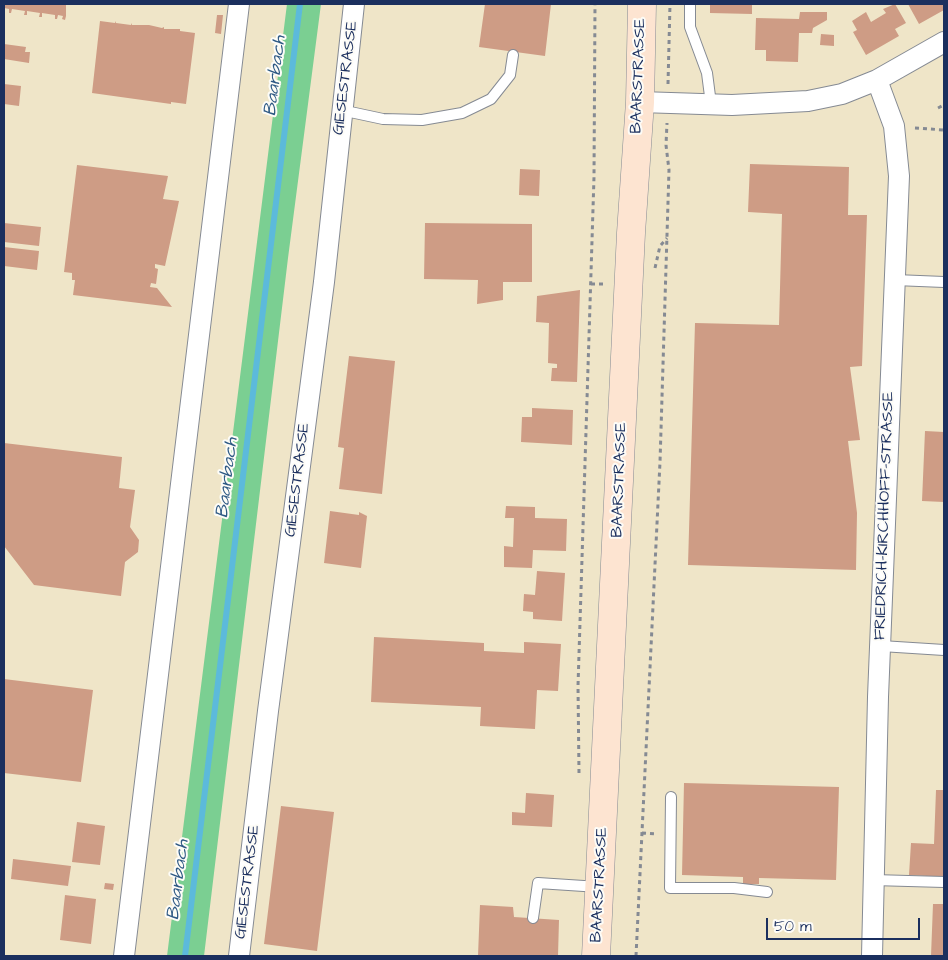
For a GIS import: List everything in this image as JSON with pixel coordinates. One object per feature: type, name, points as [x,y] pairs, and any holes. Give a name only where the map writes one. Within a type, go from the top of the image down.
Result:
[{"type":"main road","name":"BAARSTRASSE","points":[[596,956],[631,233],[640,102],[642,4]]},
{"type":"street","points":[[124,956],[239,4]]},
{"type":"street","name":"GIESESTRASSE","points":[[239,956],[268,711],[324,282],[341,110],[354,4]]},
{"type":"street","points":[[640,102],[711,104],[808,101],[842,94],[877,80],[944,42]]},
{"type":"street","name":"FRIEDRICH-KIRCHHOFF-STRASSE","points":[[872,956],[881,646],[899,176],[894,126],[877,80]]},
{"type":"lane","points":[[690,4],[690,27],[707,73],[711,104]]},
{"type":"lane","points":[[341,110],[383,119],[422,120],[462,113],[491,99],[510,75],[513,55]]},
{"type":"lane","points":[[895,280],[944,282]]},
{"type":"lane","points":[[881,646],[944,650]]},
{"type":"lane","points":[[671,797],[670,888],[734,888],[767,892]]},
{"type":"lane","points":[[873,880],[944,882]]},
{"type":"lane","points":[[533,918],[538,883],[600,887]]},
{"type":"path","points":[[579,775],[578,696],[594,177],[595,4]]},
{"type":"path","points":[[636,956],[661,434],[669,170],[666,145],[670,4]]},
{"type":"path","points":[[938,108],[944,105]]},
{"type":"path","points":[[894,126],[944,130]]},
{"type":"green space","points":[[287,4],[321,4],[288,258],[204,956],[167,956]]},
{"type":"building","points":[[4,4],[66,4],[66,16],[65,20],[62,19],[63,16],[58,15],[57,19],[55,19],[55,15],[42,13],[42,17],[39,17],[40,13],[27,11],[27,15],[24,15],[25,11],[12,9],[11,13],[9,13],[9,9],[4,8]]},
{"type":"building","points":[[485,4],[551,4],[545,56],[479,47]]},
{"type":"building","points":[[710,4],[752,4],[752,14],[710,13]]},
{"type":"building","points":[[895,4],[906,23],[895,29],[899,36],[866,55],[853,32],[857,30],[852,21],[866,12],[871,22],[886,13],[883,9]]},
{"type":"building","points":[[908,4],[944,4],[944,10],[919,24]]},
{"type":"building","points":[[800,12],[827,12],[827,20],[813,28],[812,33],[799,33],[798,62],[766,61],[766,50],[755,50],[756,18],[799,19]]},
{"type":"building","points":[[217,15],[223,15],[221,34],[215,33]]},
{"type":"building","points":[[100,21],[149,25],[195,33],[186,104],[171,102],[171,104],[92,93]]},
{"type":"building","points":[[821,34],[834,35],[834,46],[820,45]]},
{"type":"building","points":[[4,44],[26,47],[25,52],[30,52],[29,63],[4,59]]},
{"type":"building","points":[[4,84],[21,86],[19,106],[4,104]]},
{"type":"building","points":[[750,164],[849,167],[848,215],[867,215],[862,366],[850,367],[860,440],[848,441],[857,513],[856,570],[688,565],[695,323],[779,325],[782,214],[748,212]]},
{"type":"building","points":[[77,165],[168,176],[163,199],[179,201],[165,266],[155,264],[155,268],[158,269],[156,284],[151,283],[150,287],[157,288],[172,307],[73,295],[75,280],[72,280],[72,273],[64,272]]},
{"type":"building","points":[[520,169],[540,170],[539,196],[519,195]]},
{"type":"building","points":[[4,223],[41,227],[39,246],[4,242]]},
{"type":"building","points":[[425,223],[532,224],[532,282],[503,282],[503,300],[477,304],[478,280],[424,279]]},
{"type":"building","points":[[4,247],[39,251],[37,270],[4,266]]},
{"type":"building","points":[[580,290],[577,382],[551,381],[552,368],[557,368],[557,364],[548,363],[549,323],[536,322],[537,296]]},
{"type":"building","points":[[349,356],[395,361],[382,494],[339,489],[344,448],[338,447]]},
{"type":"building","points":[[532,408],[573,410],[572,445],[521,442],[522,417],[532,417]]},
{"type":"building","points":[[925,431],[944,432],[944,502],[922,501]]},
{"type":"building","points":[[4,443],[122,457],[119,488],[135,490],[130,527],[139,540],[138,552],[125,562],[121,596],[34,585],[4,546]]},
{"type":"building","points":[[506,506],[535,507],[535,518],[567,519],[566,551],[533,550],[532,568],[504,567],[504,546],[513,547],[514,518],[505,518]]},
{"type":"building","points":[[330,511],[359,515],[359,512],[367,516],[361,568],[324,563]]},
{"type":"building","points":[[537,571],[565,573],[562,621],[533,619],[533,612],[523,611],[524,594],[535,595]]},
{"type":"building","points":[[374,637],[484,643],[484,651],[524,653],[524,642],[561,644],[558,691],[537,690],[535,729],[480,726],[481,707],[371,702]]},
{"type":"building","points":[[4,679],[93,690],[81,782],[4,773]]},
{"type":"building","points":[[684,783],[839,787],[836,880],[759,878],[759,884],[743,884],[743,877],[682,875]]},
{"type":"building","points":[[936,790],[944,790],[944,877],[909,875],[911,843],[934,844]]},
{"type":"building","points":[[526,793],[554,795],[552,827],[512,825],[512,812],[525,813]]},
{"type":"building","points":[[281,806],[334,812],[317,951],[264,944]]},
{"type":"building","points":[[77,822],[105,826],[100,865],[72,862]]},
{"type":"building","points":[[13,859],[71,866],[68,886],[11,879]]},
{"type":"building","points":[[105,883],[114,884],[113,890],[104,889]]},
{"type":"building","points":[[65,895],[96,899],[91,944],[60,940]]},
{"type":"building","points":[[933,904],[944,904],[944,956],[931,956]]},
{"type":"building","points":[[480,905],[513,907],[514,917],[559,920],[558,956],[478,956]]},
{"type":"waterway","name":"Baarbach","points":[[185,956],[300,4]]}]
